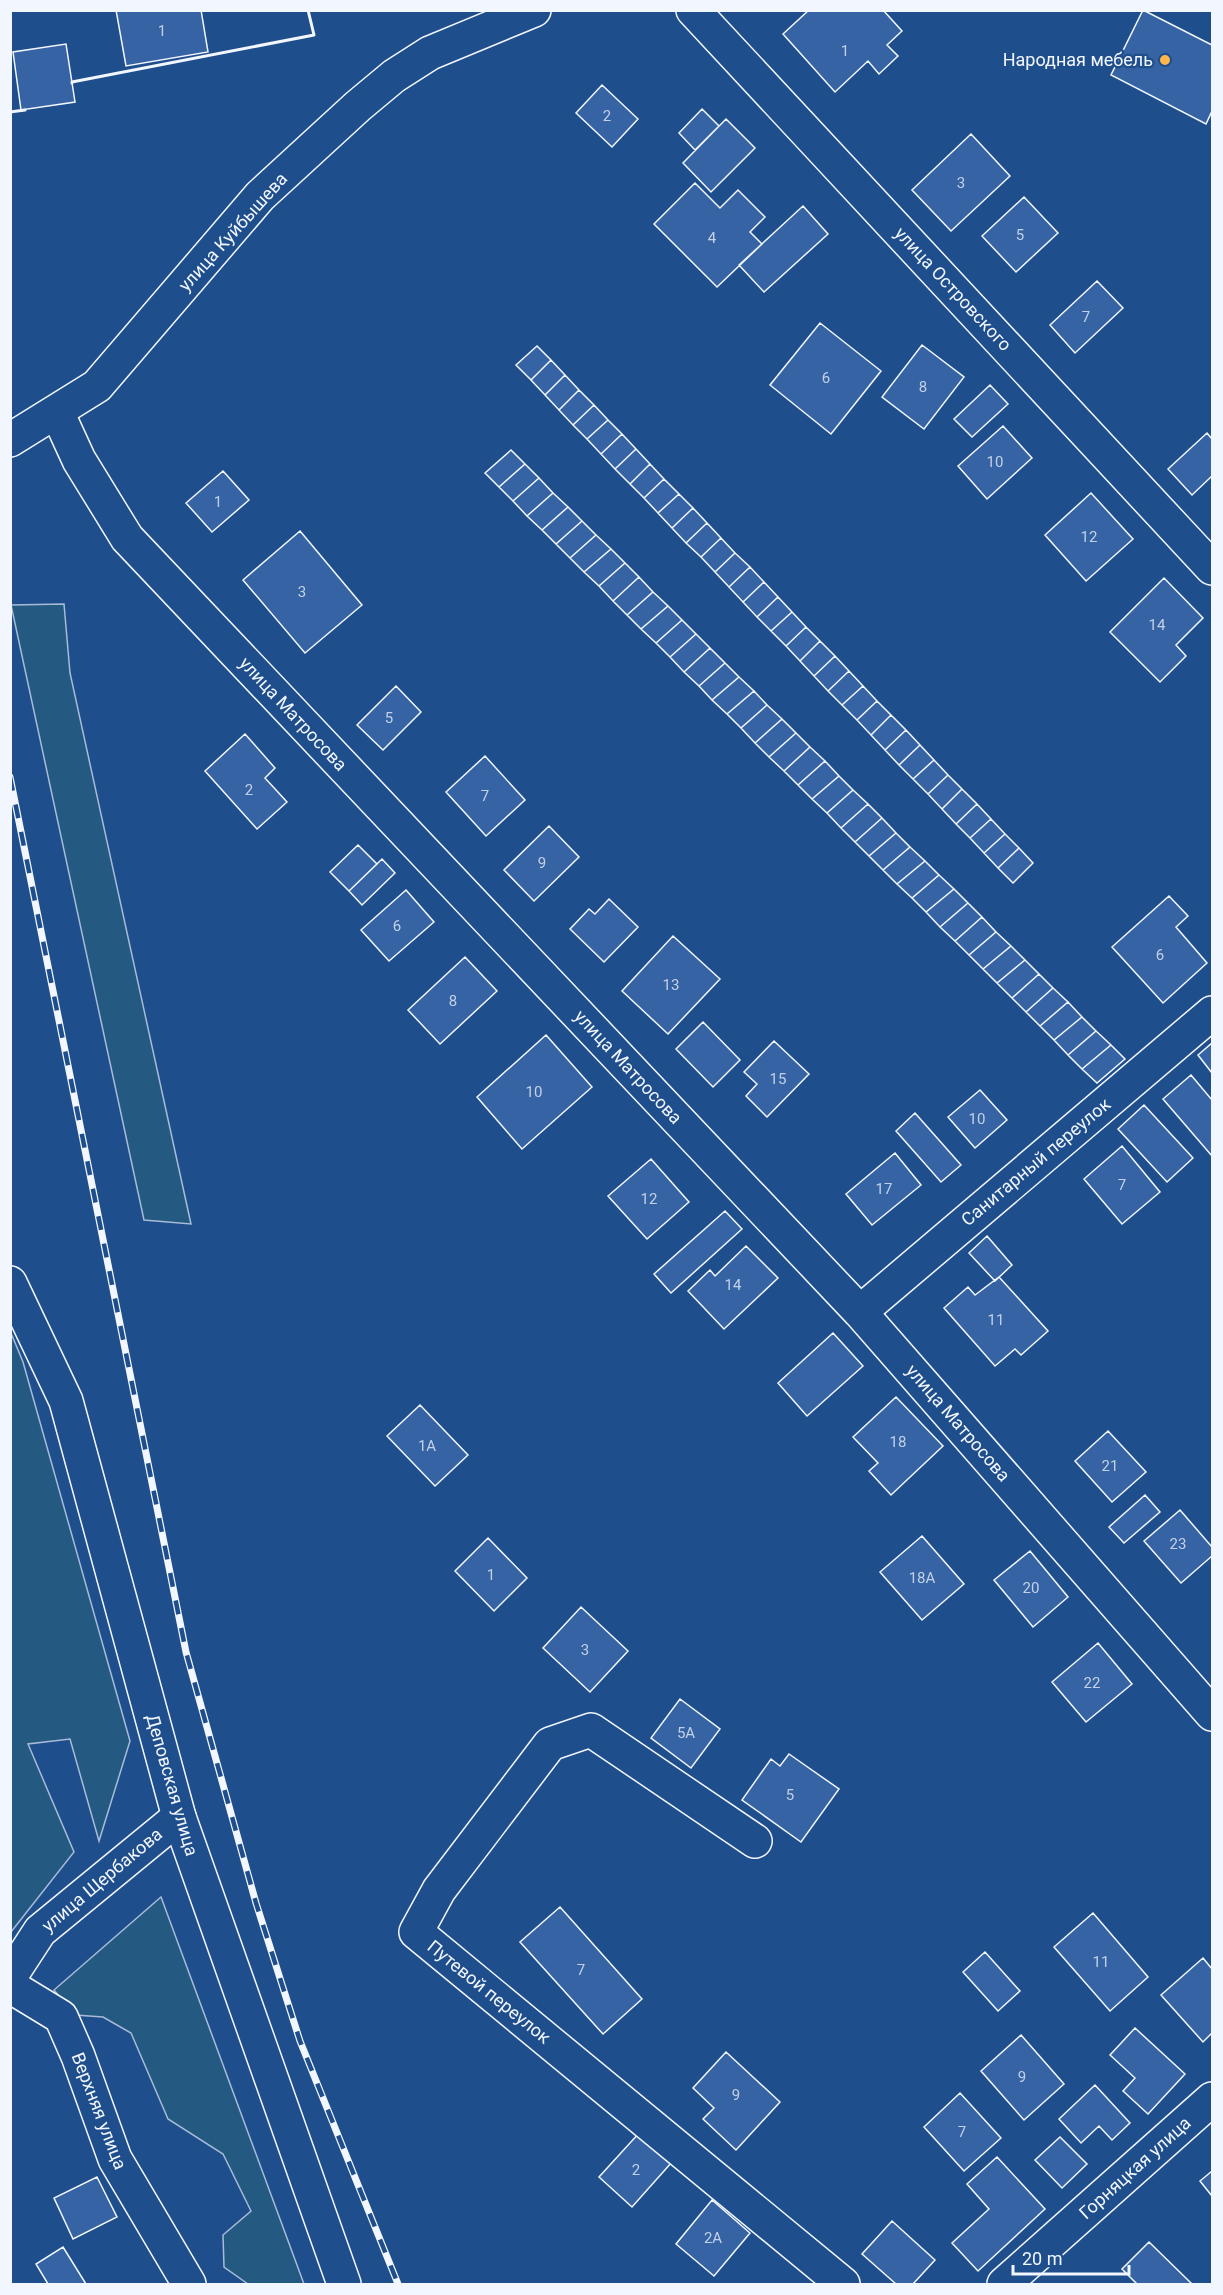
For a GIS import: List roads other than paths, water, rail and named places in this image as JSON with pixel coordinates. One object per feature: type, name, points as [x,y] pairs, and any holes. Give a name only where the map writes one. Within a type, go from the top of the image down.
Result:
[{"type":"street","name":"улица Куйбышева","points":[[10,440],[97,386],[260,196],[394,76],[430,53],[534,10]]},
{"type":"street","name":"улица Островского","points":[[693,10],[1212,568]]},
{"type":"street","name":"улица Матросова","points":[[57,412],[79,460],[127,538],[860,1312],[1212,1714]]},
{"type":"street","name":"Санитарный переулок","points":[[860,1312],[1212,1014]]},
{"type":"street","name":"Деповская улица","points":[[10,1283],[66,1401],[179,1817],[344,2284]]},
{"type":"street","name":"Путевой переулок","points":[[755,1841],[591,1730],[550,1744],[439,1890],[416,1932],[843,2284]]},
{"type":"street","name":"улица Щербакова","points":[[10,1977],[40,1931],[179,1817]]},
{"type":"street","name":"Верхняя улица","points":[[10,1986],[61,2017],[78,2056],[115,2159],[189,2284]]},
{"type":"street","name":"Горняцкая улица","points":[[1004,2284],[1212,2099]]},
{"type":"railway","points":[[10,777],[186,1652],[256,1903],[300,2041],[398,2284]]},
{"type":"place","name":"Народная мебель","points":[[1165,60]]}]
